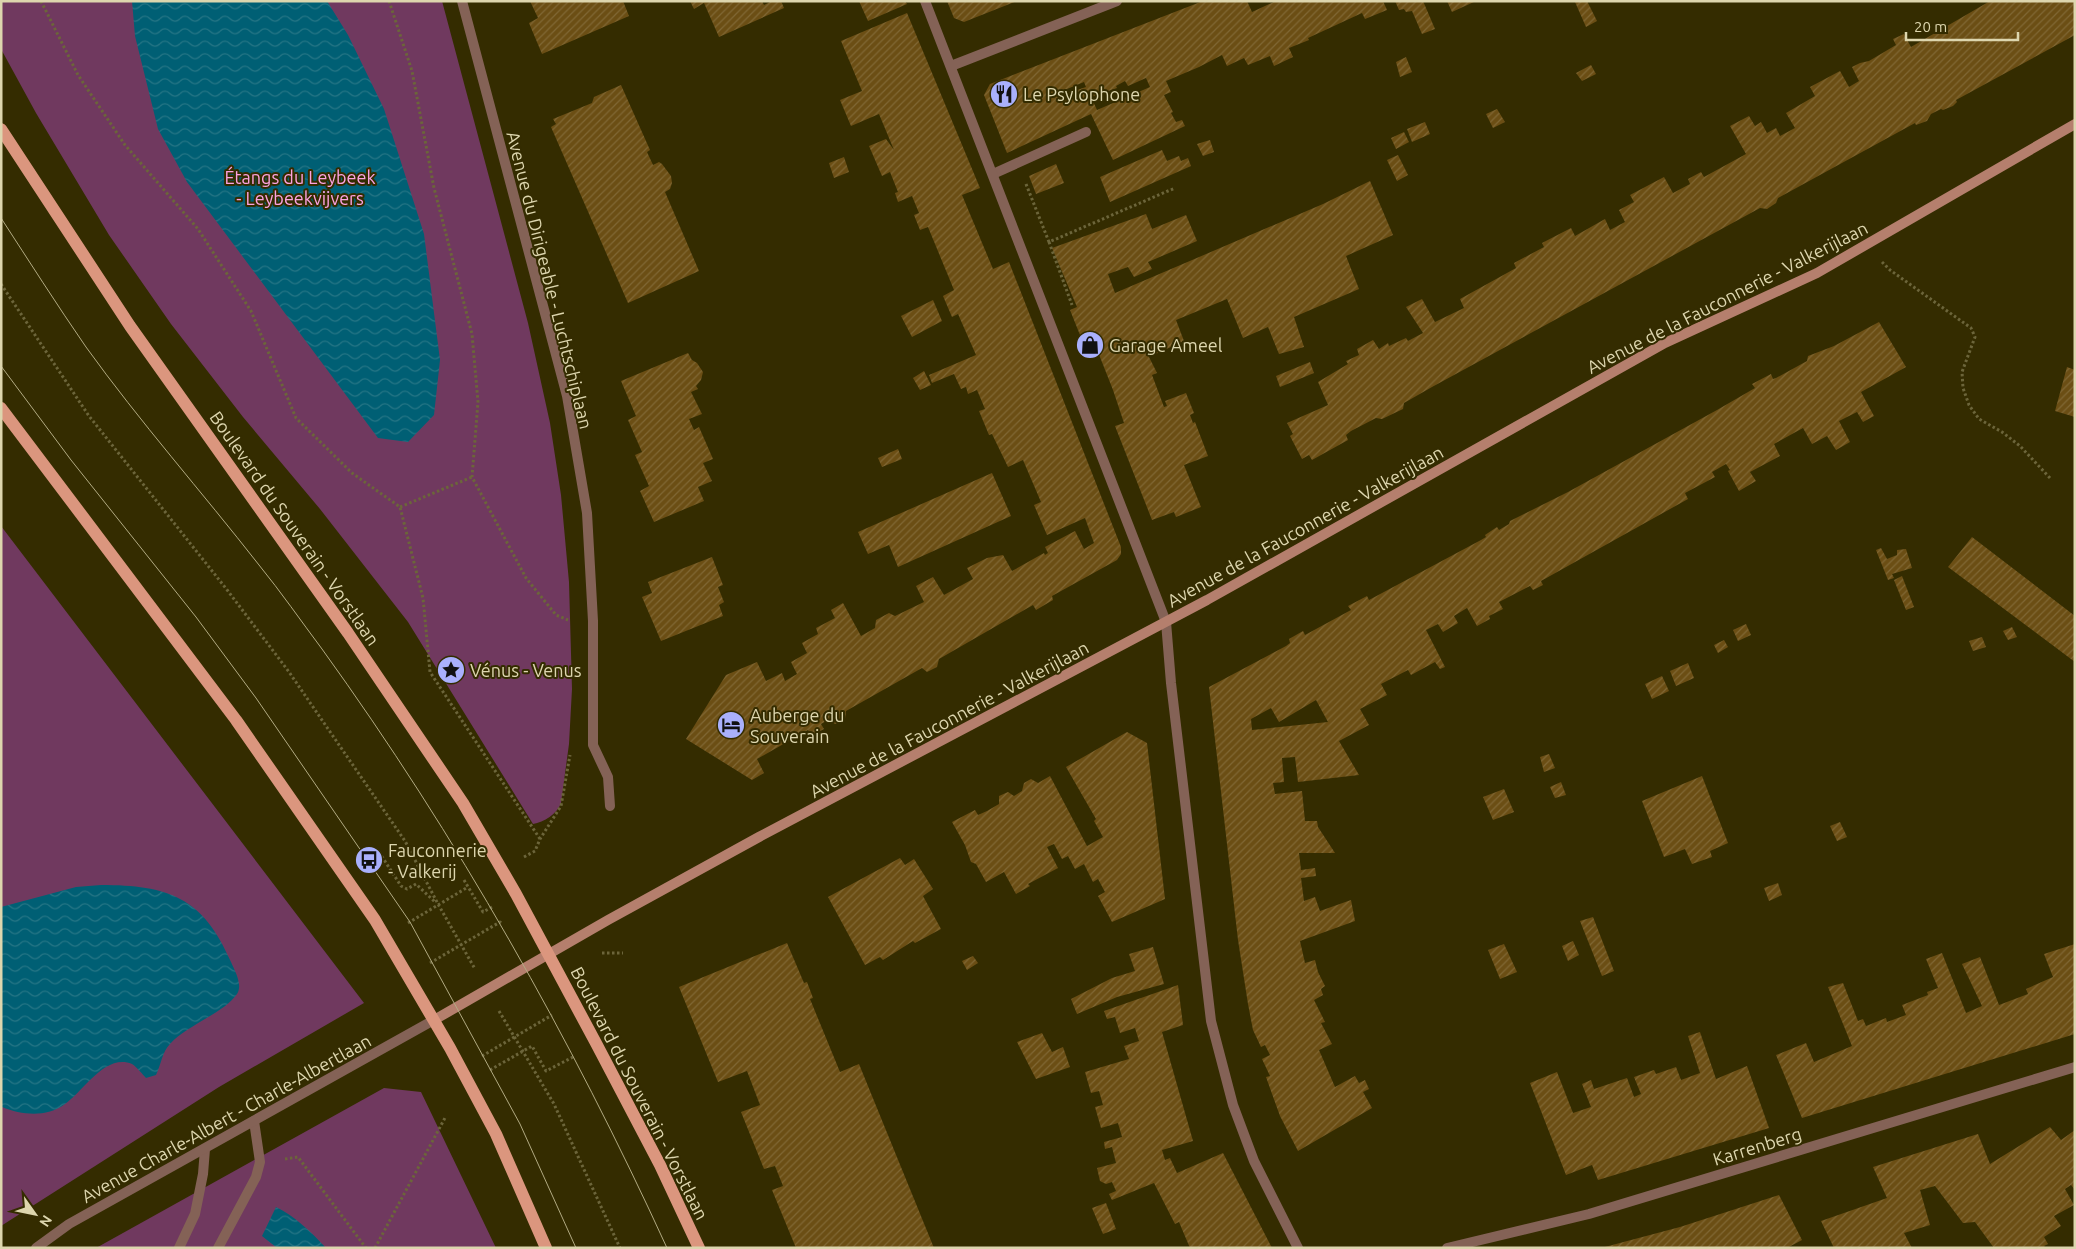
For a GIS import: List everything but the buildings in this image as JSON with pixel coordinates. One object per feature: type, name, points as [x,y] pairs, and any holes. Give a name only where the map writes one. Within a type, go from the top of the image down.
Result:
[{"type":"main road","name":"Boulevard du Souverain - Vorstlaan","points":[[1,129],[130,326],[348,633],[463,803],[535,929],[597,1045],[660,1165],[699,1248]]},
{"type":"main road","points":[[1,408],[236,720],[385,936],[420,995],[496,1134],[546,1248]]},
{"type":"street","name":"Avenue du Dirigeable - Luchtschiplaan","points":[[462,1],[567,396],[587,512],[593,621],[593,745],[608,777],[610,806]]},
{"type":"street","points":[[925,1],[1166,622],[1171,683],[1211,1021],[1233,1105],[1254,1161],[1298,1248]]},
{"type":"street","points":[[951,66],[1117,1]]},
{"type":"street","name":"Avenue de la Fauconnerie - Valkerijlaan","points":[[549,955],[759,837],[1166,622],[1665,343],[1817,273],[2075,124]]},
{"type":"street","points":[[993,174],[1086,132]]},
{"type":"street","name":"Boulevard du Souverain - Vorstlaan","points":[[434,1020],[549,955]]},
{"type":"street","name":"Avenue Charle-Albert - Charle-Albertlaan","points":[[36,1248],[69,1224],[434,1020]]},
{"type":"street","name":"Karrenberg","points":[[1447,1248],[1590,1214],[2075,1067]]},
{"type":"street","points":[[218,1248],[256,1176],[260,1162],[254,1121]]},
{"type":"street","points":[[179,1248],[195,1214],[203,1174],[205,1148]]},
{"type":"path","points":[[41,1],[78,75],[125,145],[198,229],[251,311],[296,418],[352,473],[400,508],[423,598],[430,672],[540,839]]},
{"type":"path","points":[[389,1],[412,71],[434,188],[472,334],[478,402],[472,477],[526,578],[556,615],[573,621]]},
{"type":"path","points":[[1026,183],[1072,305]]},
{"type":"path","points":[[1049,242],[1174,188]]},
{"type":"path","points":[[1880,260],[1890,270],[1971,328],[1974,337],[1962,372],[1963,388],[1968,406],[1979,419],[2002,432],[2020,446],[2050,478]]},
{"type":"path","points":[[1,284],[89,416],[228,591],[289,672],[405,841],[438,904],[554,1104],[620,1248]]},
{"type":"path","points":[[400,508],[472,477]]},
{"type":"path","points":[[522,859],[535,851],[540,839],[561,806],[571,750]]},
{"type":"path","points":[[379,852],[401,886],[407,889],[416,884],[438,904]]},
{"type":"path","points":[[385,936],[468,887]]},
{"type":"path","points":[[420,995],[431,961],[500,922],[535,929]]},
{"type":"path","points":[[466,1080],[491,1070],[532,1046],[546,1071],[597,1045]]},
{"type":"path","points":[[375,1248],[446,1116]]},
{"type":"path","points":[[280,1159],[298,1157],[366,1248]]},
{"type":"green space","name":"Étangs du Leybeek - Leybeekvijvers","points":[[1,1],[442,1],[528,323],[550,423],[561,495],[569,582],[572,689],[569,744],[561,803],[550,817],[533,824],[408,622],[320,509],[243,417],[171,324],[109,235],[36,113],[1,49]]},
{"type":"green space","points":[[1,526],[364,1003],[219,1087],[1,1226]]},
{"type":"green space","points":[[384,1088],[421,1092],[496,1248],[96,1248]]},
{"type":"water","points":[[132,1],[327,1],[348,35],[384,109],[424,234],[440,360],[434,415],[408,442],[378,438],[187,182],[158,129],[135,36]]},
{"type":"water","points":[[101,885],[146,888],[164,892],[181,899],[195,909],[220,940],[236,974],[239,990],[231,1001],[177,1037],[167,1047],[156,1075],[146,1078],[132,1064],[122,1062],[113,1064],[95,1075],[65,1104],[50,1112],[34,1114],[2,1107],[1,907],[76,887]]},
{"type":"water","points":[[276,1207],[309,1230],[326,1248],[277,1248],[262,1236]]},
{"type":"tram line","points":[[1,218],[86,347],[283,596],[372,720],[419,792],[465,865],[551,1015],[592,1092],[667,1248]]},
{"type":"tram line","points":[[1,366],[71,460],[196,617],[256,698],[410,922],[520,1124],[576,1248]]},
{"type":"place","name":"Le Psylophone","points":[[1004,94]]},
{"type":"place","name":"Garage Ameel","points":[[1090,345]]},
{"type":"place","name":"Vénus - Venus","points":[[451,670]]},
{"type":"place","name":"Auberge du Souverain","points":[[731,725]]},
{"type":"place","name":"Fauconnerie - Valkerij","points":[[369,860]]}]
